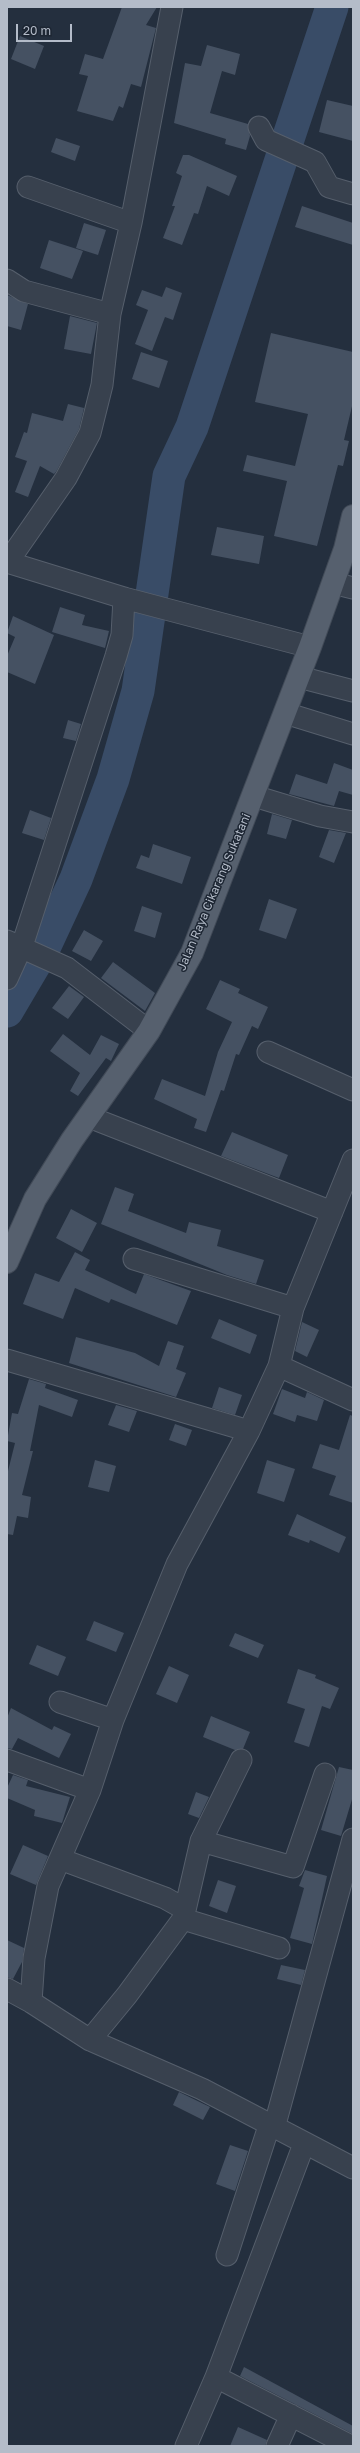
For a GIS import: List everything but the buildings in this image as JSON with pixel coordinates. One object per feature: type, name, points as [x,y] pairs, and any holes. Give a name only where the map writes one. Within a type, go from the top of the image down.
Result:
[{"type":"main road","name":"Jalan Raya Cikarang Sukatani","points":[[7,1262],[35,1199],[89,1117],[149,1032],[192,953],[254,796],[310,647],[343,586],[353,516]]},
{"type":"street","points":[[172,7],[131,223],[110,314],[102,385],[90,432],[66,478],[15,534],[7,563],[127,599],[310,647]]},
{"type":"street","points":[[262,134],[316,162],[329,186],[353,194]]},
{"type":"street","points":[[28,187],[131,223]]},
{"type":"street","points":[[7,280],[24,292],[110,314]]},
{"type":"street","points":[[7,979],[116,656],[122,635],[127,599]]},
{"type":"street","points":[[299,677],[353,691]]},
{"type":"street","points":[[285,713],[353,734]]},
{"type":"street","points":[[254,796],[320,816],[353,822]]},
{"type":"street","points":[[19,945],[67,968],[149,1032]]},
{"type":"street","points":[[268,1052],[353,1090]]},
{"type":"street","points":[[89,1117],[332,1212]]},
{"type":"street","points":[[31,2002],[34,1958],[48,1886],[90,1790],[113,1720],[177,1564],[249,1431],[279,1366],[293,1308],[353,1160]]},
{"type":"street","points":[[134,1259],[293,1308]]},
{"type":"street","points":[[7,1360],[249,1431]]},
{"type":"street","points":[[279,1366],[353,1400]]},
{"type":"street","points":[[60,1702],[113,1720]]},
{"type":"street","points":[[7,1760],[90,1790]]},
{"type":"street","points":[[90,2040],[127,1995],[184,1916],[201,1841],[240,1760]]},
{"type":"street","points":[[201,1841],[293,1868],[326,1774]]},
{"type":"street","points":[[227,2255],[272,2125],[353,1839]]},
{"type":"street","points":[[60,1859],[164,1898],[181,1907],[184,1916]]},
{"type":"street","points":[[184,1916],[279,1948]]},
{"type":"street","points":[[7,1989],[31,2002],[90,2040],[202,2089],[272,2125],[304,2144],[353,2168]]},
{"type":"street","points":[[186,2446],[216,2377],[304,2144]]},
{"type":"street","points":[[216,2377],[351,2446]]},
{"type":"street","points":[[277,2446],[291,2416]]},
{"type":"waterway","points":[[7,1011],[43,950],[76,879],[113,779],[138,691],[169,476],[192,427],[332,7]]}]
